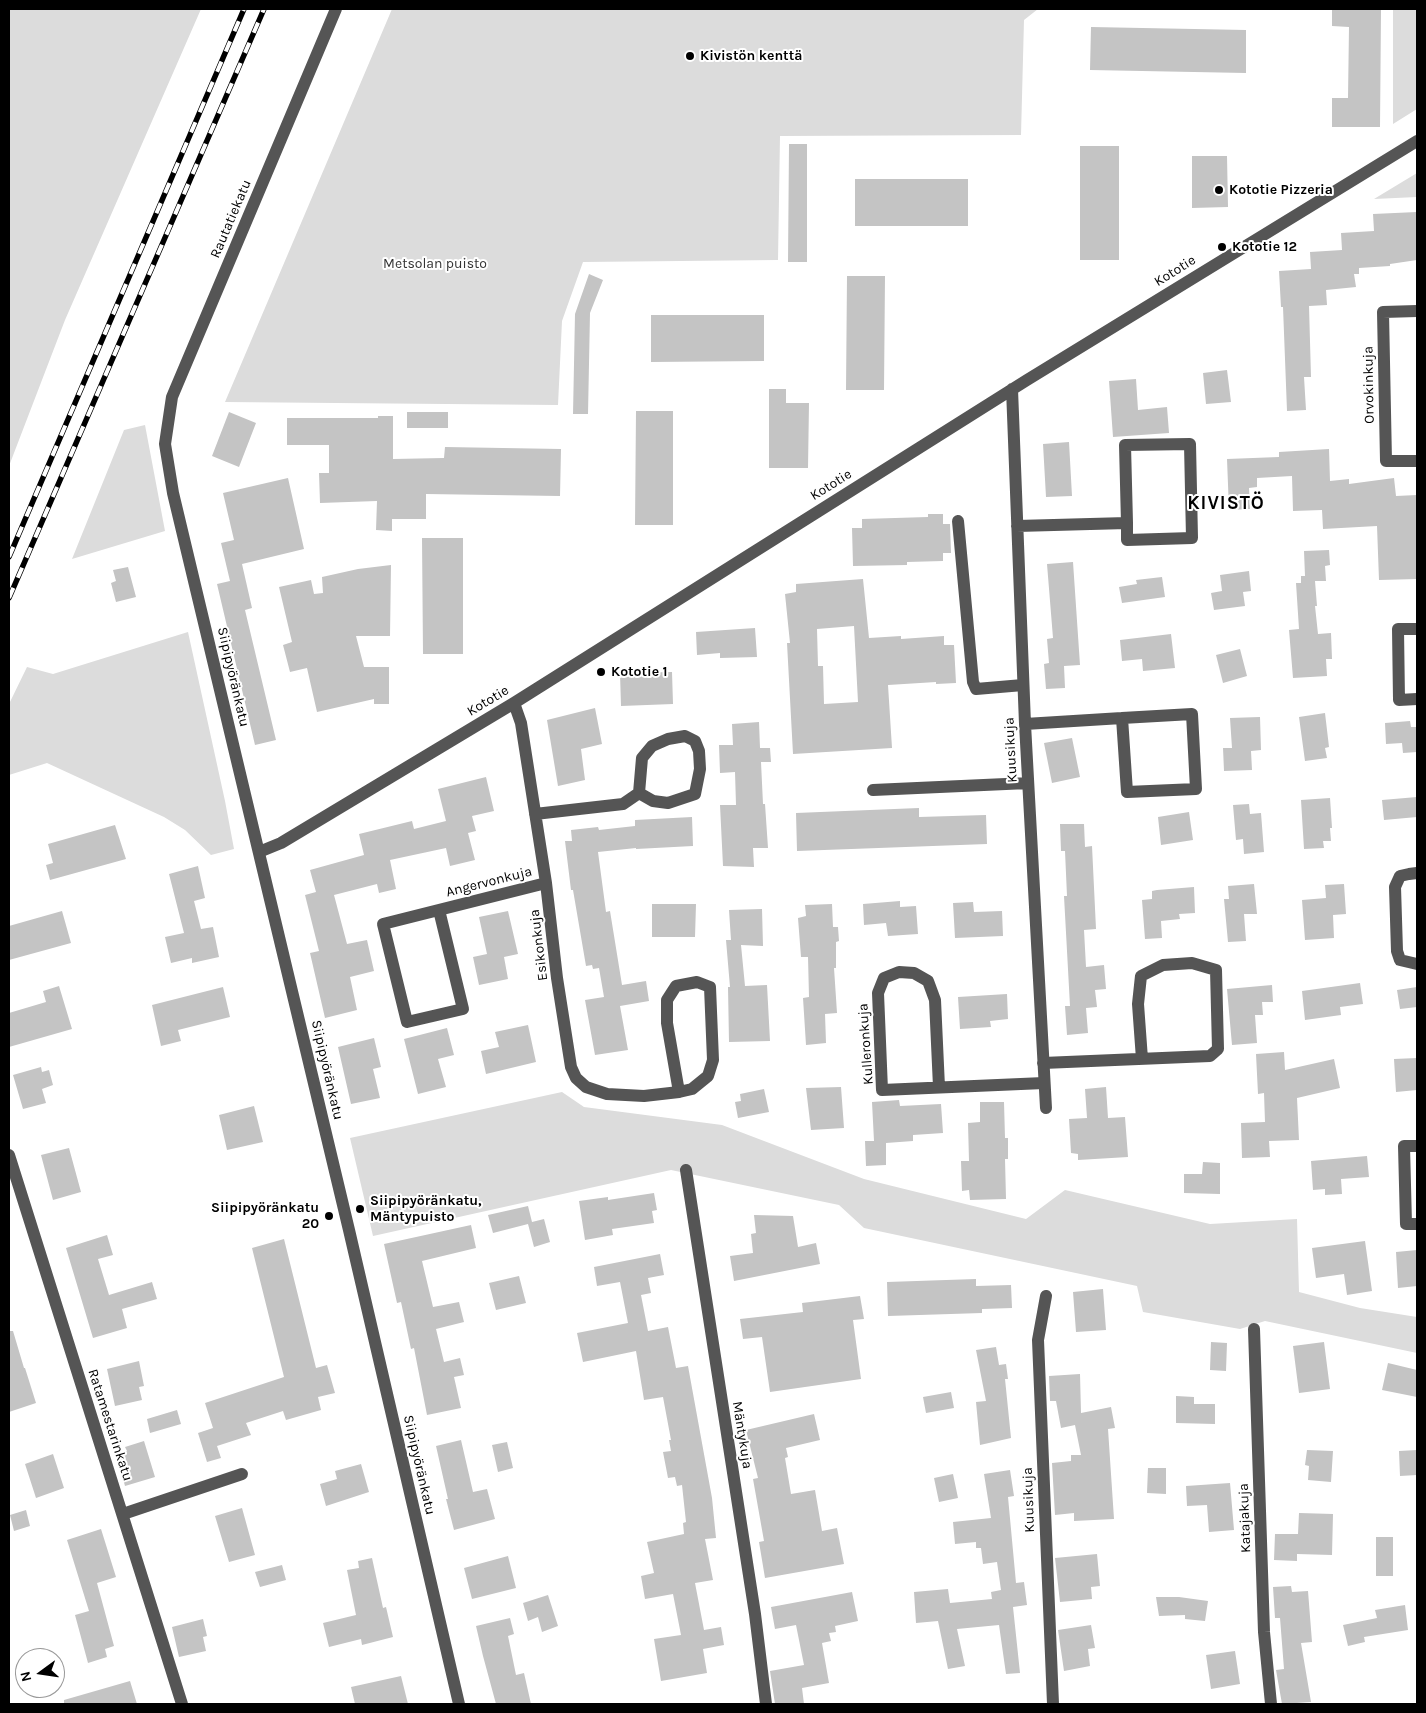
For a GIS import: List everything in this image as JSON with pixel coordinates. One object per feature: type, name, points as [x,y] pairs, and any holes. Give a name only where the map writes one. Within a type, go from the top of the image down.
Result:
[{"type":"street","name":"Rautatiekatu","points":[[165,444],[172,397],[336,9]]},
{"type":"street","name":"Kototie","points":[[259,852],[281,843],[514,703],[1012,389],[1417,141]]},
{"type":"street","name":"Orvokinkuja","points":[[1417,311],[1383,312],[1386,461],[1417,461]]},
{"type":"street","name":"Kuusikuja","points":[[1012,389],[1024,724],[1046,1108]]},
{"type":"street","name":"Siipipyöränkatu","points":[[165,444],[173,493],[349,1230],[459,1704]]},
{"type":"street","points":[[1190,444],[1192,538],[1127,540],[1127,523],[1125,445],[1190,444]]},
{"type":"street","points":[[958,521],[973,682],[976,690],[1023,685]]},
{"type":"street","points":[[1017,526],[1127,523]]},
{"type":"street","points":[[1417,629],[1398,630],[1398,638],[1399,700],[1417,700]]},
{"type":"street","name":"Esikonkuja","points":[[514,703],[521,723],[546,883],[557,978],[571,1067],[576,1078],[586,1087],[607,1094],[644,1096],[679,1092],[692,1089],[708,1076],[713,1060],[710,987],[698,982],[676,986],[667,1000],[667,1023],[679,1092]]},
{"type":"street","points":[[1024,724],[1122,718],[1192,714],[1196,789],[1127,792],[1122,718]]},
{"type":"street","points":[[685,736],[695,741],[699,751],[700,769],[695,794],[668,803],[653,801],[639,793],[642,758],[652,746],[668,739],[685,736]]},
{"type":"street","points":[[873,790],[1028,783]]},
{"type":"street","points":[[535,814],[623,804],[639,793]]},
{"type":"street","points":[[1417,873],[1400,876],[1395,887],[1397,951],[1400,960],[1417,964]]},
{"type":"street","name":"Angervonkuja","points":[[439,910],[463,1009],[407,1022],[383,924],[546,883]]},
{"type":"street","points":[[1043,1064],[1210,1056],[1218,1049],[1216,970],[1192,963],[1163,966],[1141,976],[1138,1004],[1142,1059]]},
{"type":"street","name":"Kulleronkuja","points":[[939,1088],[935,1000],[928,981],[914,973],[899,972],[884,978],[878,993],[882,1090],[939,1088],[1044,1083]]},
{"type":"street","points":[[1417,1146],[1404,1146],[1406,1224],[1417,1224]]},
{"type":"street","name":"Ratamestarinkatu","points":[[9,1155],[182,1704]]},
{"type":"street","name":"Mäntykuja","points":[[686,1170],[755,1614],[766,1704]]},
{"type":"street","name":"Kuusikuja","points":[[1046,1296],[1038,1340],[1053,1704]]},
{"type":"street","name":"Katajakuja","points":[[1254,1330],[1264,1632],[1271,1704]]},
{"type":"street","points":[[122,1514],[242,1474]]},
{"type":"green space","points":[[9,9],[201,9],[65,320],[9,466]]},
{"type":"green space","name":"Metsolan puisto","points":[[392,9],[1038,9],[1024,20],[1021,135],[780,136],[778,260],[583,262],[562,321],[558,405],[225,402]]},
{"type":"green space","points":[[1393,9],[1417,9],[1417,109],[1393,124]]},
{"type":"green space","points":[[1417,173],[1417,197],[1374,199]]},
{"type":"green space","points":[[145,425],[165,531],[72,559],[124,430]]},
{"type":"green space","points":[[188,632],[234,849],[211,855],[185,830],[164,817],[47,763],[9,775],[9,704],[27,667],[53,674]]},
{"type":"green space","points":[[562,1092],[584,1107],[722,1125],[864,1179],[1026,1219],[1065,1190],[1210,1224],[1297,1219],[1299,1292],[1360,1308],[1417,1317],[1417,1353],[1265,1321],[1240,1329],[1143,1312],[1137,1286],[864,1228],[839,1205],[671,1170],[373,1236],[350,1138]]},
{"type":"building","points":[[1332,9],[1381,9],[1380,127],[1332,127],[1332,98],[1348,98],[1349,27],[1332,26]]},
{"type":"building","points":[[1091,27],[1246,30],[1246,73],[1090,70]]},
{"type":"building","points":[[789,144],[807,144],[807,262],[788,262]]},
{"type":"building","points":[[1080,146],[1119,146],[1119,260],[1080,260]]},
{"type":"building","points":[[1192,156],[1227,156],[1228,207],[1192,208]]},
{"type":"building","points":[[855,179],[968,179],[968,226],[855,226]]},
{"type":"building","points":[[1417,212],[1417,260],[1390,264],[1390,266],[1359,268],[1359,274],[1354,274],[1356,287],[1326,290],[1327,305],[1309,306],[1311,377],[1304,377],[1306,410],[1287,411],[1283,307],[1281,307],[1279,271],[1311,269],[1310,252],[1342,250],[1341,233],[1374,231],[1373,214]]},
{"type":"building","points":[[589,274],[603,280],[590,313],[588,414],[573,414],[575,314]]},
{"type":"building","points":[[847,276],[885,276],[884,390],[846,390]]},
{"type":"building","points":[[651,315],[764,315],[764,361],[651,362]]},
{"type":"building","points":[[1227,370],[1231,402],[1206,404],[1203,373]]},
{"type":"building","points":[[1136,379],[1138,410],[1167,407],[1169,433],[1113,437],[1109,381]]},
{"type":"building","points":[[769,389],[786,389],[786,403],[809,403],[808,468],[769,468]]},
{"type":"building","points":[[636,411],[673,411],[673,525],[635,525]]},
{"type":"building","points":[[229,412],[256,423],[239,467],[212,456]]},
{"type":"building","points":[[407,412],[448,412],[448,428],[407,428]]},
{"type":"building","points":[[378,416],[393,416],[393,459],[444,458],[445,447],[561,449],[560,496],[426,494],[426,519],[392,519],[392,531],[376,530],[377,501],[320,503],[319,473],[329,473],[329,445],[287,445],[287,418],[378,418]]},
{"type":"building","points":[[1069,442],[1072,496],[1046,497],[1043,444]]},
{"type":"building","points":[[1329,449],[1330,481],[1349,479],[1349,484],[1394,478],[1396,496],[1417,495],[1417,579],[1379,580],[1377,526],[1323,529],[1322,510],[1293,511],[1292,476],[1257,478],[1257,487],[1249,488],[1250,509],[1229,510],[1227,459],[1279,457],[1279,452]]},
{"type":"building","points":[[288,478],[304,549],[242,564],[252,608],[245,610],[276,740],[255,745],[217,584],[230,581],[221,543],[234,540],[223,493]]},
{"type":"building","points":[[928,514],[943,514],[943,524],[950,524],[951,553],[943,553],[943,561],[907,562],[907,565],[853,566],[852,528],[862,528],[862,519],[928,517]]},
{"type":"building","points":[[422,538],[463,538],[463,654],[423,654]]},
{"type":"building","points":[[1329,550],[1330,565],[1325,566],[1326,581],[1315,581],[1317,606],[1315,606],[1318,634],[1331,633],[1332,659],[1326,659],[1327,676],[1293,678],[1289,630],[1299,629],[1296,583],[1301,583],[1301,576],[1305,576],[1304,551]]},
{"type":"building","points":[[1073,562],[1080,665],[1064,666],[1065,688],[1046,689],[1044,664],[1049,663],[1047,639],[1053,638],[1047,564]]},
{"type":"building","points":[[391,565],[390,636],[356,636],[364,667],[389,667],[389,704],[374,704],[374,699],[317,712],[307,668],[290,672],[283,645],[292,642],[279,587],[311,580],[314,594],[323,593],[322,577],[358,569]]},
{"type":"building","points":[[128,567],[136,597],[116,602],[111,583],[116,581],[113,570]]},
{"type":"building","points":[[1249,571],[1251,591],[1243,592],[1245,606],[1214,610],[1211,593],[1222,591],[1220,575]]},
{"type":"building","points":[[1162,577],[1165,597],[1122,603],[1119,587],[1137,584],[1136,580]]},
{"type":"building","points":[[863,579],[869,638],[901,636],[901,639],[944,636],[944,645],[954,645],[956,683],[936,684],[936,682],[888,685],[892,748],[793,754],[787,643],[790,643],[785,594],[796,592],[796,584]],"holes":[[[854,626],[858,702],[824,704],[823,666],[818,666],[817,629]]]},
{"type":"building","points":[[755,628],[757,657],[720,658],[720,653],[697,655],[696,632]]},
{"type":"building","points":[[1171,634],[1175,668],[1143,671],[1142,659],[1122,661],[1120,640]]},
{"type":"building","points":[[1240,649],[1247,676],[1223,683],[1216,655]]},
{"type":"building","points":[[672,672],[673,704],[621,706],[620,673]]},
{"type":"building","points":[[595,708],[602,744],[581,749],[585,780],[558,786],[547,720]]},
{"type":"building","points":[[1325,713],[1329,747],[1325,748],[1327,758],[1305,761],[1299,717]]},
{"type":"building","points":[[1260,717],[1261,750],[1251,751],[1252,770],[1224,771],[1223,748],[1232,748],[1230,718]]},
{"type":"building","points":[[1410,721],[1411,727],[1417,727],[1417,752],[1403,753],[1402,743],[1386,744],[1385,723]]},
{"type":"building","points":[[759,722],[760,748],[770,748],[771,762],[761,762],[768,848],[753,848],[754,867],[723,866],[720,805],[736,805],[735,772],[720,773],[719,745],[733,745],[732,724]]},
{"type":"building","points":[[1072,738],[1080,777],[1052,783],[1044,743]]},
{"type":"building","points":[[486,777],[494,811],[472,816],[476,831],[468,833],[475,860],[450,866],[446,848],[390,860],[396,889],[379,893],[377,884],[334,895],[347,944],[367,940],[374,971],[350,977],[357,1010],[325,1018],[310,953],[319,951],[305,895],[316,892],[310,870],[364,855],[359,834],[412,821],[414,829],[446,821],[438,789]]},
{"type":"building","points":[[1417,797],[1417,817],[1384,820],[1382,800]]},
{"type":"building","points":[[1330,798],[1331,841],[1323,841],[1324,848],[1304,849],[1301,800]]},
{"type":"building","points":[[1249,804],[1250,814],[1261,813],[1264,852],[1244,854],[1243,839],[1236,840],[1233,805]]},
{"type":"building","points":[[919,808],[919,817],[986,815],[987,844],[797,851],[796,813]]},
{"type":"building","points":[[1189,812],[1193,840],[1161,845],[1158,817]]},
{"type":"building","points":[[692,817],[693,846],[636,848],[598,852],[606,912],[610,911],[622,985],[646,981],[649,1001],[620,1006],[628,1050],[595,1055],[585,1000],[604,997],[599,968],[593,969],[592,965],[586,966],[573,890],[571,890],[565,841],[572,841],[571,830],[598,827],[599,830],[635,826],[635,820]]},
{"type":"building","points":[[1060,824],[1084,824],[1085,847],[1092,846],[1096,929],[1084,930],[1086,967],[1104,965],[1106,989],[1095,990],[1097,1007],[1086,1008],[1088,1033],[1067,1035],[1065,1006],[1070,1006],[1064,896],[1067,896],[1065,851],[1061,851]]},
{"type":"building","points":[[115,825],[126,859],[50,880],[46,865],[53,863],[48,844]]},
{"type":"building","points":[[198,866],[205,898],[194,901],[201,929],[213,927],[219,957],[192,963],[192,958],[171,963],[165,937],[184,933],[169,874]]},
{"type":"building","points":[[1254,884],[1257,914],[1244,914],[1246,941],[1228,942],[1224,899],[1229,899],[1228,886]]},
{"type":"building","points":[[1344,884],[1346,914],[1333,915],[1334,938],[1305,940],[1302,900],[1326,898],[1325,885]]},
{"type":"building","points":[[1194,887],[1195,913],[1179,914],[1180,919],[1161,921],[1162,938],[1145,939],[1142,900],[1152,899],[1152,891]]},
{"type":"building","points":[[900,901],[900,907],[916,906],[918,934],[888,936],[886,923],[864,925],[863,904]]},
{"type":"building","points":[[973,902],[974,912],[1002,911],[1003,936],[955,938],[953,903]]},
{"type":"building","points":[[652,904],[696,904],[695,937],[652,937]]},
{"type":"building","points":[[832,904],[833,927],[838,927],[839,941],[836,942],[836,968],[834,968],[837,1013],[825,1014],[826,1043],[806,1045],[803,998],[809,997],[808,957],[801,957],[798,918],[806,916],[805,905]]},
{"type":"building","points":[[762,909],[763,946],[741,945],[745,986],[767,985],[770,1041],[729,1042],[728,987],[730,987],[726,940],[731,940],[729,910]]},
{"type":"building","points":[[62,911],[71,943],[9,960],[9,926]]},
{"type":"building","points":[[508,911],[518,954],[504,957],[508,979],[479,985],[473,957],[487,954],[479,917]]},
{"type":"building","points":[[1360,983],[1363,1004],[1340,1007],[1341,1015],[1305,1020],[1302,991]]},
{"type":"building","points":[[1272,985],[1273,1002],[1262,1002],[1263,1015],[1255,1015],[1257,1043],[1232,1045],[1227,989]]},
{"type":"building","points":[[59,986],[72,1029],[9,1047],[9,1013],[46,1002],[43,991]]},
{"type":"building","points":[[223,987],[230,1017],[178,1030],[181,1041],[161,1046],[152,1005]]},
{"type":"building","points":[[1417,987],[1417,1007],[1400,1009],[1397,990]]},
{"type":"building","points":[[1007,994],[1008,1019],[990,1021],[991,1027],[960,1029],[958,997]]},
{"type":"building","points":[[528,1025],[536,1062],[486,1074],[481,1051],[499,1047],[495,1032]]},
{"type":"building","points":[[447,1028],[454,1055],[438,1059],[446,1087],[418,1094],[404,1039]]},
{"type":"building","points":[[374,1038],[381,1067],[373,1069],[380,1098],[351,1104],[338,1047]]},
{"type":"building","points":[[1284,1052],[1285,1070],[1334,1059],[1340,1088],[1297,1098],[1299,1140],[1269,1141],[1270,1157],[1242,1158],[1241,1123],[1265,1122],[1264,1093],[1258,1094],[1256,1054]]},
{"type":"building","points":[[1417,1058],[1417,1090],[1396,1092],[1394,1059]]},
{"type":"building","points":[[41,1067],[42,1072],[49,1070],[53,1085],[42,1089],[46,1103],[23,1109],[13,1075]]},
{"type":"building","points":[[841,1087],[844,1128],[811,1130],[806,1088]]},
{"type":"building","points":[[1106,1087],[1108,1118],[1125,1117],[1128,1157],[1078,1160],[1078,1154],[1071,1153],[1069,1119],[1087,1118],[1085,1089]]},
{"type":"building","points":[[764,1089],[769,1112],[738,1118],[735,1102],[741,1101],[740,1094]]},
{"type":"building","points":[[899,1100],[900,1106],[941,1104],[943,1133],[913,1135],[913,1141],[886,1143],[886,1165],[866,1166],[865,1141],[874,1141],[872,1102]]},
{"type":"building","points":[[980,1102],[1004,1102],[1005,1138],[1008,1138],[1008,1159],[1005,1159],[1006,1199],[970,1200],[969,1190],[962,1191],[961,1161],[969,1161],[968,1123],[980,1122]]},
{"type":"building","points":[[254,1106],[263,1142],[227,1150],[219,1115]]},
{"type":"building","points":[[69,1148],[81,1192],[53,1200],[41,1155]]},
{"type":"building","points":[[1367,1156],[1369,1177],[1341,1179],[1342,1194],[1325,1195],[1325,1189],[1313,1190],[1311,1161]]},
{"type":"building","points":[[1203,1162],[1220,1163],[1220,1194],[1184,1193],[1184,1174],[1202,1174]]},
{"type":"building","points":[[654,1193],[657,1210],[652,1211],[654,1223],[612,1229],[613,1235],[585,1240],[579,1201],[608,1197],[608,1200]]},
{"type":"building","points":[[528,1206],[532,1222],[544,1219],[550,1242],[534,1247],[528,1224],[493,1233],[488,1215]]},
{"type":"building","points":[[754,1215],[793,1216],[798,1247],[816,1243],[820,1264],[734,1281],[730,1256],[753,1253],[751,1234],[756,1233]]},
{"type":"building","points":[[471,1225],[476,1248],[422,1261],[433,1307],[459,1302],[464,1322],[436,1329],[444,1362],[460,1358],[464,1375],[454,1377],[461,1408],[427,1415],[414,1348],[411,1349],[401,1302],[397,1303],[384,1244]]},
{"type":"building","points":[[107,1235],[113,1255],[98,1259],[109,1295],[152,1282],[157,1299],[122,1309],[127,1328],[93,1338],[66,1248]]},
{"type":"building","points":[[284,1239],[316,1368],[327,1365],[335,1393],[318,1397],[321,1410],[286,1420],[283,1411],[246,1423],[251,1435],[217,1446],[221,1458],[207,1462],[198,1433],[213,1428],[205,1403],[284,1377],[252,1248]]},
{"type":"building","points":[[1365,1241],[1372,1291],[1347,1295],[1344,1274],[1316,1278],[1312,1248]]},
{"type":"building","points":[[1417,1250],[1417,1286],[1398,1288],[1396,1252]]},
{"type":"building","points":[[660,1254],[664,1275],[648,1278],[651,1293],[641,1295],[648,1331],[668,1327],[676,1368],[688,1366],[712,1498],[716,1538],[705,1539],[713,1580],[695,1583],[704,1630],[721,1627],[724,1645],[703,1649],[707,1673],[661,1681],[654,1639],[681,1635],[673,1594],[645,1599],[641,1576],[654,1573],[647,1542],[684,1534],[683,1523],[686,1522],[682,1485],[677,1486],[675,1477],[668,1478],[663,1452],[671,1451],[669,1440],[671,1440],[663,1397],[644,1400],[636,1351],[583,1362],[577,1333],[628,1323],[620,1282],[597,1286],[594,1267]]},
{"type":"building","points":[[519,1276],[526,1303],[496,1310],[489,1283]]},
{"type":"building","points":[[976,1279],[976,1286],[1011,1285],[1012,1308],[982,1309],[982,1313],[888,1316],[887,1282]]},
{"type":"building","points":[[1103,1289],[1106,1330],[1076,1332],[1073,1292]]},
{"type":"building","points":[[860,1296],[864,1319],[853,1320],[861,1379],[770,1392],[762,1337],[743,1339],[740,1319],[803,1312],[802,1303]]},
{"type":"building","points":[[9,1331],[13,1331],[36,1403],[9,1412]]},
{"type":"building","points":[[1211,1342],[1227,1343],[1226,1371],[1210,1370]]},
{"type":"building","points":[[1324,1342],[1330,1389],[1299,1393],[1293,1346]]},
{"type":"building","points":[[996,1347],[999,1365],[1006,1364],[1008,1379],[1005,1379],[1011,1438],[980,1445],[976,1402],[986,1401],[976,1350]]},
{"type":"building","points":[[139,1361],[144,1386],[139,1387],[142,1400],[115,1406],[107,1369]]},
{"type":"building","points":[[1388,1363],[1417,1370],[1417,1397],[1382,1390]]},
{"type":"building","points":[[1080,1374],[1081,1413],[1111,1407],[1115,1428],[1108,1429],[1114,1519],[1074,1521],[1074,1513],[1055,1515],[1052,1463],[1071,1461],[1071,1455],[1081,1455],[1075,1425],[1061,1428],[1056,1401],[1050,1401],[1049,1376]]},
{"type":"building","points":[[951,1392],[954,1408],[926,1413],[923,1397]]},
{"type":"building","points":[[1176,1396],[1194,1397],[1194,1404],[1215,1404],[1215,1424],[1176,1423]]},
{"type":"building","points":[[177,1410],[181,1424],[150,1433],[147,1419]]},
{"type":"building","points":[[814,1414],[820,1440],[786,1448],[788,1457],[785,1458],[791,1494],[815,1490],[822,1531],[837,1528],[844,1564],[765,1578],[759,1542],[764,1541],[753,1479],[758,1478],[746,1430]]},
{"type":"building","points":[[461,1440],[473,1492],[487,1489],[495,1519],[454,1530],[436,1446]]},
{"type":"building","points":[[144,1441],[155,1477],[125,1486],[116,1454],[127,1451],[125,1447]]},
{"type":"building","points":[[507,1442],[513,1468],[498,1472],[492,1445]]},
{"type":"building","points":[[1307,1450],[1333,1451],[1331,1482],[1308,1480],[1309,1466],[1305,1465]]},
{"type":"building","points":[[1417,1450],[1417,1475],[1400,1476],[1399,1451]]},
{"type":"building","points":[[53,1454],[64,1488],[36,1498],[25,1464]]},
{"type":"building","points":[[361,1464],[369,1492],[326,1506],[320,1484],[337,1479],[335,1471]]},
{"type":"building","points":[[1148,1468],[1166,1468],[1166,1494],[1147,1493]]},
{"type":"building","points":[[1010,1470],[1014,1496],[1008,1497],[1016,1583],[1024,1582],[1027,1605],[1013,1607],[1020,1673],[1006,1674],[999,1625],[957,1629],[965,1666],[948,1669],[938,1621],[916,1623],[914,1592],[948,1589],[950,1603],[992,1599],[991,1592],[1001,1590],[997,1562],[983,1564],[981,1548],[976,1548],[976,1542],[955,1544],[953,1522],[991,1518],[984,1474]]},
{"type":"building","points":[[953,1474],[958,1498],[939,1502],[934,1478]]},
{"type":"building","points":[[1230,1483],[1234,1530],[1209,1532],[1207,1505],[1187,1506],[1186,1486]]},
{"type":"building","points":[[242,1508],[255,1555],[229,1562],[215,1516]]},
{"type":"building","points":[[26,1510],[30,1526],[14,1531],[10,1515]]},
{"type":"building","points":[[1299,1513],[1333,1514],[1332,1555],[1297,1554],[1297,1561],[1274,1560],[1275,1534],[1298,1534]]},
{"type":"building","points":[[101,1529],[116,1577],[97,1583],[114,1646],[105,1649],[107,1657],[88,1663],[75,1615],[89,1611],[67,1540]]},
{"type":"building","points":[[1376,1537],[1393,1537],[1393,1576],[1376,1576]]},
{"type":"building","points":[[1097,1554],[1100,1586],[1091,1587],[1092,1599],[1060,1602],[1055,1558]]},
{"type":"building","points":[[508,1556],[516,1588],[472,1599],[464,1568]]},
{"type":"building","points":[[372,1558],[383,1608],[386,1607],[393,1637],[362,1645],[361,1639],[329,1647],[323,1623],[356,1615],[347,1570],[359,1568],[358,1561]]},
{"type":"building","points":[[282,1565],[286,1580],[260,1587],[255,1572]]},
{"type":"building","points":[[1291,1586],[1292,1592],[1308,1591],[1312,1642],[1301,1643],[1311,1702],[1282,1704],[1276,1670],[1284,1669],[1280,1618],[1275,1618],[1273,1587]]},
{"type":"building","points":[[852,1592],[858,1621],[835,1626],[836,1632],[829,1633],[831,1641],[822,1643],[829,1683],[802,1688],[804,1704],[775,1704],[770,1671],[804,1665],[796,1625],[775,1629],[771,1607]]},
{"type":"building","points":[[548,1595],[558,1626],[542,1632],[538,1617],[528,1621],[523,1603]]},
{"type":"building","points":[[1156,1597],[1179,1597],[1208,1601],[1205,1621],[1185,1619],[1185,1615],[1159,1616]]},
{"type":"building","points":[[1405,1605],[1408,1630],[1364,1637],[1365,1642],[1348,1646],[1343,1625],[1377,1618],[1375,1610]]},
{"type":"building","points":[[510,1618],[514,1634],[508,1636],[516,1675],[524,1673],[531,1704],[496,1704],[483,1656],[476,1626]]},
{"type":"building","points":[[203,1619],[207,1636],[203,1637],[206,1651],[179,1657],[172,1627]]},
{"type":"building","points":[[1091,1625],[1095,1648],[1088,1649],[1090,1666],[1064,1671],[1058,1630]]},
{"type":"building","points":[[1235,1651],[1240,1684],[1211,1689],[1206,1655]]},
{"type":"building","points":[[401,1676],[408,1704],[355,1704],[351,1687]]},
{"type":"building","points":[[130,1681],[137,1704],[64,1704],[64,1700]]},
{"type":"railway","points":[[9,557],[244,9]]},
{"type":"railway","points":[[9,598],[264,9]]},
{"type":"place","name":"Kivistön kenttä","points":[[690,56]]},
{"type":"place","name":"Kototie Pizzeria","points":[[1219,190]]},
{"type":"place","name":"Kototie 12","points":[[1222,247]]},
{"type":"place","name":"Kototie 1","points":[[601,672]]},
{"type":"place","name":"Siipipyöränkatu, Mäntypuisto","points":[[360,1209]]},
{"type":"place","name":"Siipipyöränkatu 20","points":[[329,1216]]},
{"type":"district","name":"KIVISTÖ","points":[[1226,504]]}]
